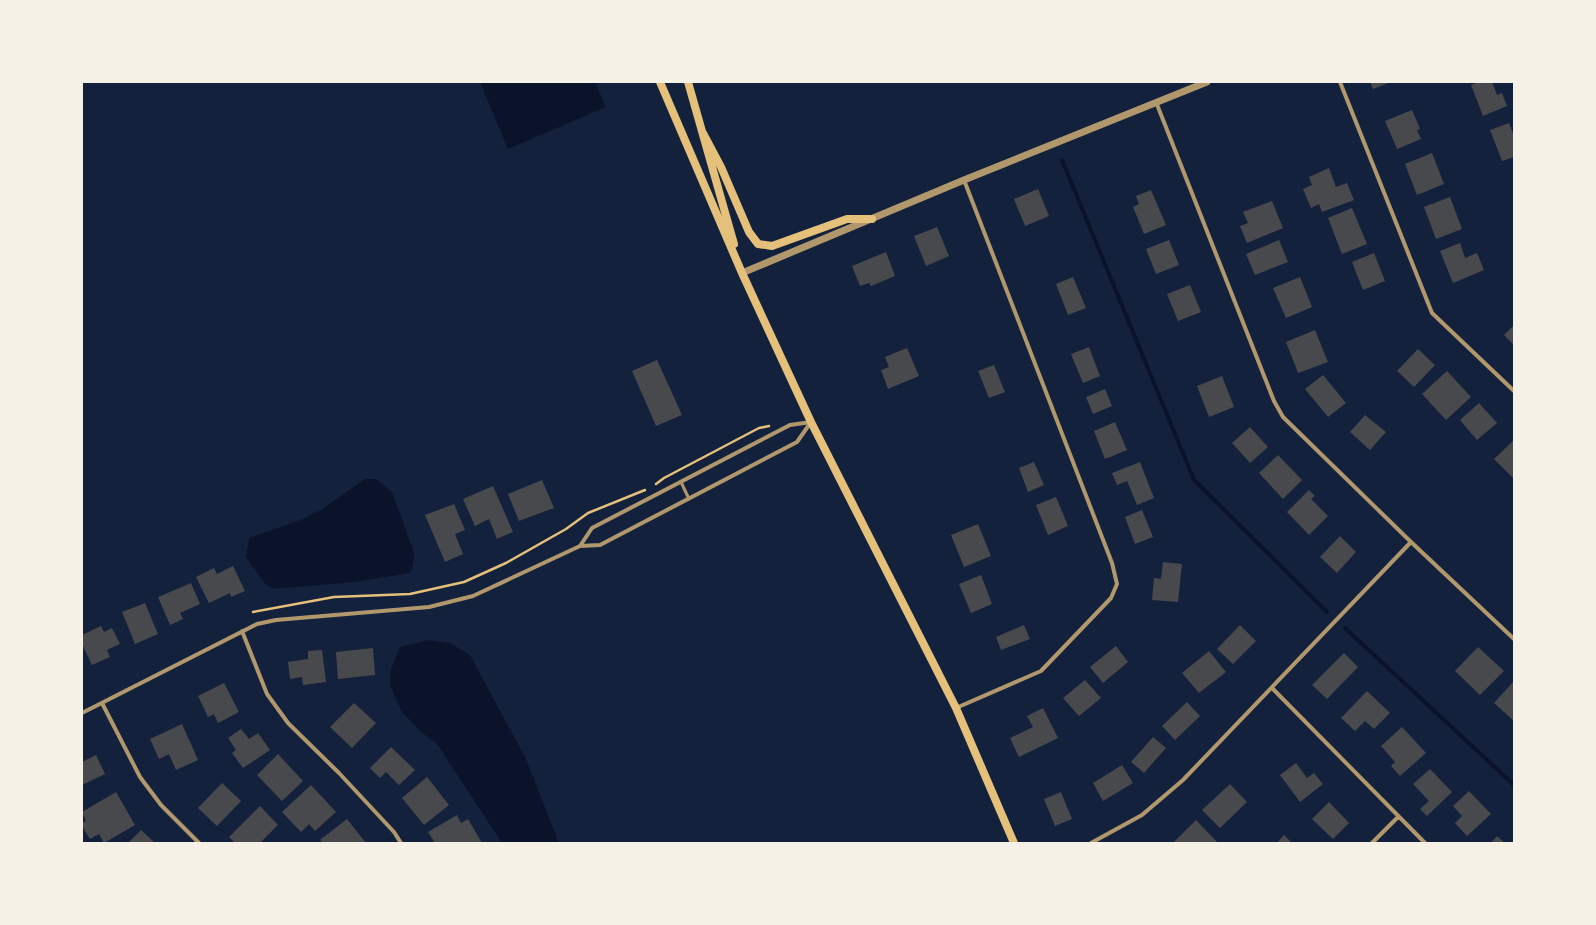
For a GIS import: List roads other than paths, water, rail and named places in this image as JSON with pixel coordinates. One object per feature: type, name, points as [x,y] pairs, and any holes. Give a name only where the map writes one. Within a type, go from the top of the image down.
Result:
[{"type":"main road","points":[[660,82],[742,273],[812,422],[956,708],[1014,843]]},
{"type":"main road","points":[[688,82],[742,273]]},
{"type":"main road","points":[[703,133],[721,167],[749,232],[758,244],[772,246],[847,219],[872,219]]},
{"type":"street","points":[[742,273],[964,180],[1207,82]]},
{"type":"street","points":[[1340,82],[1432,313],[1514,391]]},
{"type":"street","points":[[1156,102],[1274,401],[1283,417],[1411,542],[1514,639]]},
{"type":"street","points":[[956,708],[1041,671],[1111,598],[1117,584],[1112,563],[964,180]]},
{"type":"street","points":[[580,546],[592,528],[790,426],[812,422]]},
{"type":"street","points":[[82,713],[257,624],[276,620],[429,607],[466,598],[580,546],[600,545],[797,442],[812,422]]},
{"type":"street","points":[[1091,843],[1142,815],[1177,785],[1411,542]]},
{"type":"street","points":[[242,631],[266,694],[288,723],[340,773],[394,832],[401,843]]},
{"type":"street","points":[[1272,688],[1425,843]]},
{"type":"street","points":[[102,703],[140,777],[161,805],[199,843]]},
{"type":"street","points":[[1372,843],[1398,817]]},
{"type":"lane","points":[[681,482],[690,498]]},
{"type":"water","points":[[480,82],[595,82],[606,107],[508,149]]},
{"type":"water","points":[[365,479],[376,479],[392,492],[414,553],[413,565],[410,573],[354,582],[274,589],[265,584],[246,557],[249,538],[303,519],[321,510]]},
{"type":"water","points":[[428,640],[450,643],[470,655],[526,759],[559,843],[502,843],[437,744],[421,732],[402,712],[390,686],[390,672],[400,647]]},
{"type":"waterway","points":[[1062,160],[1194,480],[1327,612]]},
{"type":"waterway","points":[[1345,628],[1514,785]]}]
